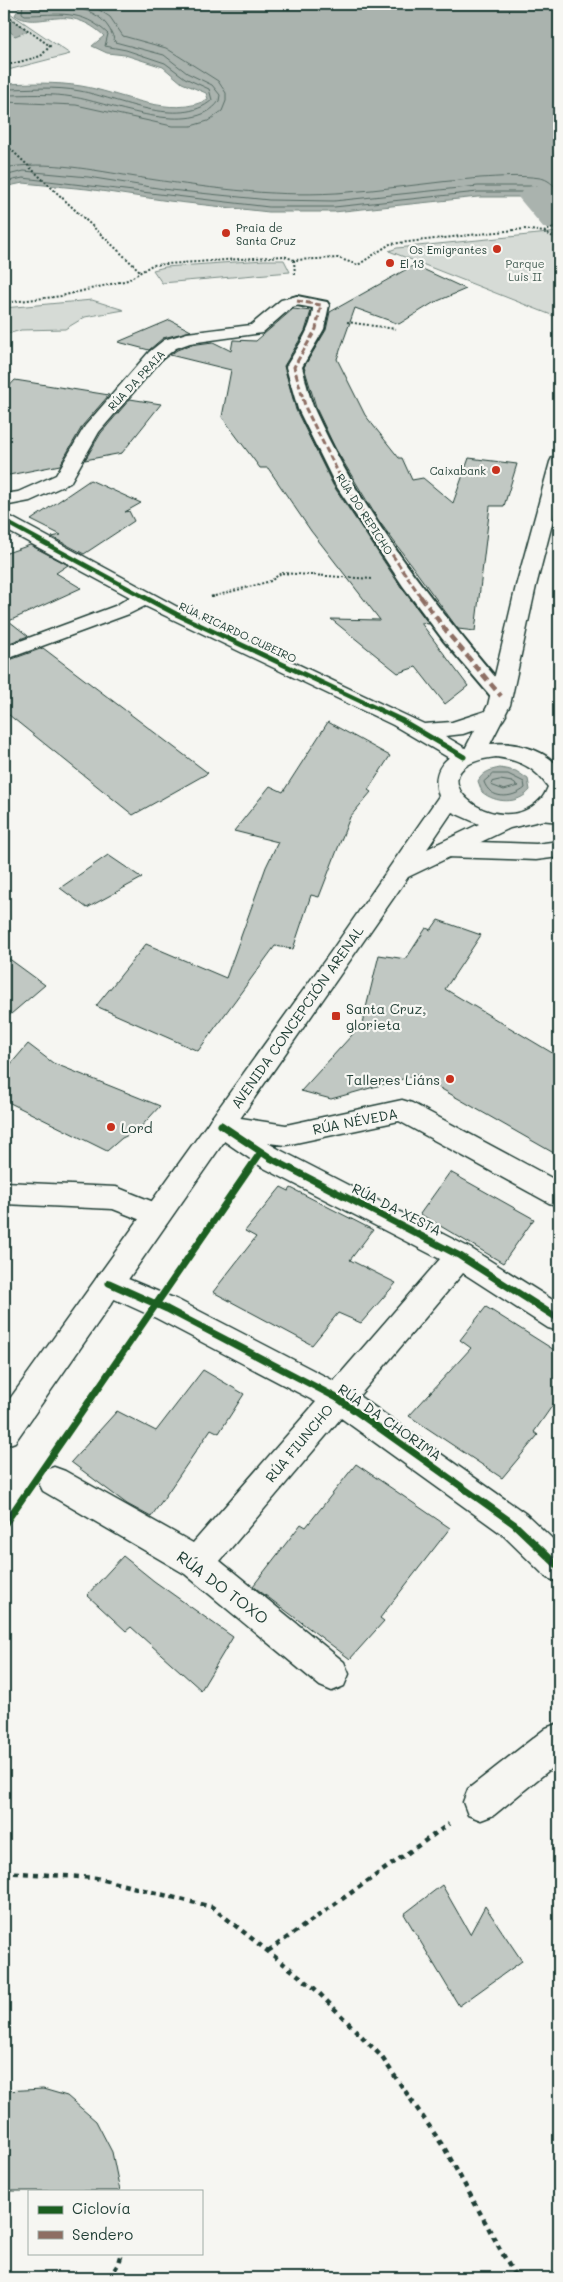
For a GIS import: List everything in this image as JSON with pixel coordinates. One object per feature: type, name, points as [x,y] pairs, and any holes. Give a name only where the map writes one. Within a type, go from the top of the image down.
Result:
[{"type":"street","points":[[297,301],[321,305],[320,318]]},
{"type":"street","name":"RÚA DA PRAIA","points":[[4,500],[23,497],[63,479],[91,430],[156,356],[170,344],[187,338],[256,329],[288,303],[297,301]]},
{"type":"street","name":"RÚA DO REPICHO","points":[[320,318],[294,367],[306,409],[344,484],[410,582],[498,705]]},
{"type":"street","points":[[450,797],[446,786],[446,775],[453,765],[469,755],[498,705],[552,512],[559,462]]},
{"type":"street","name":"RÚA RICARDO CUBEIRO","points":[[4,522],[144,598],[402,720],[469,755]]},
{"type":"street","points":[[4,654],[122,610],[144,598]]},
{"type":"street","points":[[421,731],[455,729],[498,705]]},
{"type":"street","points":[[498,705],[519,752]]},
{"type":"street","name":"AVENIDA CONCEPCIÓN ARENAL","points":[[4,1432],[450,797],[472,814],[488,819],[524,820],[549,815],[550,807],[556,798],[558,782],[548,767],[535,758],[519,752],[486,750],[469,755]]},
{"type":"street","name":"AVENIDA CONCEPCIÓN ARENAL","points":[[399,872],[506,821]]},
{"type":"street","points":[[446,849],[536,852],[559,849]]},
{"type":"street","name":"RÚA NÉVEDA","points":[[221,1125],[286,1135],[402,1110],[559,1195]]},
{"type":"street","name":"RÚA DA XESTA","points":[[221,1125],[272,1159],[460,1256],[559,1319]]},
{"type":"street","points":[[4,1193],[116,1198],[156,1215]]},
{"type":"street","name":"RÚA FIUNCHO","points":[[197,1563],[460,1256]]},
{"type":"street","name":"RÚA DA CHORIMA","points":[[109,1283],[167,1309],[337,1398],[514,1524],[559,1567]]},
{"type":"street","name":"RÚA DO TOXO","points":[[54,1480],[197,1563],[332,1674]]},
{"type":"street","points":[[481,1802],[559,1740]]},
{"type":"path","points":[[4,14],[50,46],[42,56],[4,66]]},
{"type":"path","points":[[4,143],[141,272]]},
{"type":"path","points":[[544,232],[559,226]]},
{"type":"path","points":[[4,303],[61,296],[128,280],[152,265],[284,256],[294,260],[338,258],[358,265],[390,244],[524,230],[544,232],[559,240]]},
{"type":"path","points":[[320,318],[396,329]]},
{"type":"path","points":[[176,614],[192,602],[271,581],[281,572],[410,582]]},
{"type":"path","points":[[268,1951],[481,1802]]},
{"type":"path","points":[[4,1872],[96,1878],[212,1907],[268,1951],[313,1987],[381,2056],[446,2148],[516,2278]]},
{"type":"path","points":[[109,2278],[119,2263],[122,2254]]},
{"type":"green space","points":[[4,9],[70,54],[4,71]]},
{"type":"green space","name":"Parque Luis II","points":[[559,232],[559,318],[389,251],[397,248]]},
{"type":"green space","points":[[284,260],[290,272],[162,283],[153,270],[165,267]]},
{"type":"green space","points":[[92,300],[124,310],[85,317],[65,329],[21,330],[4,335],[4,308]]},
{"type":"water","points":[[18,4],[559,4],[559,216],[538,197],[478,197],[334,212],[269,212],[169,201],[87,189],[23,183],[4,187],[4,84],[52,83],[81,86],[162,106],[194,105],[208,99],[206,93],[182,83],[163,67],[125,55],[107,53],[92,46],[104,36],[89,25],[70,18],[35,20],[20,18],[15,15],[19,8]]},
{"type":"water","points":[[4,13],[28,31],[15,36],[4,26]]},
{"type":"water","points":[[500,768],[516,771],[528,779],[530,790],[519,798],[506,801],[487,796],[482,792],[478,781],[487,772]]},
{"type":"building","points":[[414,265],[466,289],[433,303],[399,324],[355,308],[337,359],[365,415],[399,458],[402,458],[412,480],[423,478],[453,503],[469,458],[517,464],[504,506],[490,506],[475,631],[458,629],[379,521],[335,448],[317,410],[304,367],[326,330],[330,312]]},
{"type":"building","points":[[293,309],[311,311],[305,331],[284,366],[296,410],[333,485],[401,587],[429,624],[421,623],[468,686],[445,704],[416,667],[398,673],[331,619],[380,620],[311,531],[268,468],[260,468],[222,417],[231,370],[170,355],[190,345],[213,342],[231,351],[233,340],[256,341]]},
{"type":"building","points":[[170,320],[191,331],[163,338],[149,350],[118,342]]},
{"type":"building","points":[[15,380],[109,395],[83,425],[60,465],[4,476],[4,392]]},
{"type":"building","points":[[130,399],[161,404],[122,453],[85,460],[101,433]]},
{"type":"building","points":[[90,480],[141,503],[125,512],[129,511],[134,521],[84,554],[52,537],[61,535],[31,520]]},
{"type":"building","points":[[30,545],[68,565],[56,573],[81,588],[9,621],[28,636],[4,645],[4,554]]},
{"type":"building","points":[[43,648],[208,773],[133,815],[4,711],[4,662]]},
{"type":"building","points":[[328,722],[390,756],[368,790],[371,792],[350,817],[319,897],[311,895],[293,949],[275,946],[198,1051],[96,1006],[146,944],[226,978],[266,867],[278,842],[234,831],[270,786],[283,792]]},
{"type":"building","points":[[108,855],[142,878],[87,908],[60,888]]},
{"type":"building","points":[[438,920],[481,935],[445,989],[559,1057],[559,1156],[417,1075],[331,1099],[301,1091],[362,1024],[379,955],[406,959],[426,928],[431,930]]},
{"type":"building","points":[[4,955],[45,985],[4,1020]]},
{"type":"building","points":[[28,1044],[53,1063],[160,1106],[137,1131],[122,1138],[107,1151],[4,1100],[4,1072]]},
{"type":"building","points":[[450,1172],[534,1219],[503,1263],[420,1214]]},
{"type":"building","points":[[281,1187],[289,1191],[291,1188],[373,1230],[350,1260],[396,1283],[361,1323],[338,1313],[312,1345],[213,1292],[256,1237],[245,1231]]},
{"type":"building","points":[[486,1307],[559,1353],[559,1396],[534,1432],[538,1435],[502,1478],[409,1416],[471,1348],[460,1340]]},
{"type":"building","points":[[203,1370],[244,1394],[219,1433],[211,1429],[151,1517],[127,1504],[71,1462],[117,1411],[156,1431]]},
{"type":"building","points":[[356,1464],[450,1528],[380,1618],[384,1621],[350,1659],[253,1586],[301,1524],[306,1527]]},
{"type":"building","points":[[123,1556],[154,1581],[233,1637],[201,1690],[131,1627],[126,1631],[87,1595]]},
{"type":"building","points":[[442,1885],[470,1934],[485,1906],[522,1961],[459,2006],[404,1914]]},
{"type":"building","points":[[43,2089],[67,2096],[96,2121],[112,2152],[120,2190],[4,2191],[4,2091]]},
{"type":"waterway","points":[[538,197],[559,219]]},
{"type":"marked path","points":[[297,301],[321,305],[321,313],[316,329],[294,367],[306,409],[344,484],[410,582],[451,637],[501,696]]},
{"type":"cycle path","points":[[4,521],[176,614],[401,720],[464,757]]},
{"type":"cycle path","points":[[221,1125],[272,1159],[460,1256],[559,1319]]},
{"type":"cycle path","points":[[4,1525],[261,1152]]},
{"type":"cycle path","points":[[109,1283],[167,1309],[337,1398],[514,1524],[559,1567]]},
{"type":"place","name":"Praia de Santa Cruz","points":[[226,233]]},
{"type":"place","name":"Os Emigrantes","points":[[497,249]]},
{"type":"place","name":"El 13","points":[[390,263]]},
{"type":"place","name":"Caixabank","points":[[496,470]]},
{"type":"place","name":"Santa Cruz, glorieta","points":[[336,1016]]},
{"type":"place","name":"Talleres Liáns","points":[[450,1079]]},
{"type":"place","name":"Lord","points":[[111,1127]]}]
